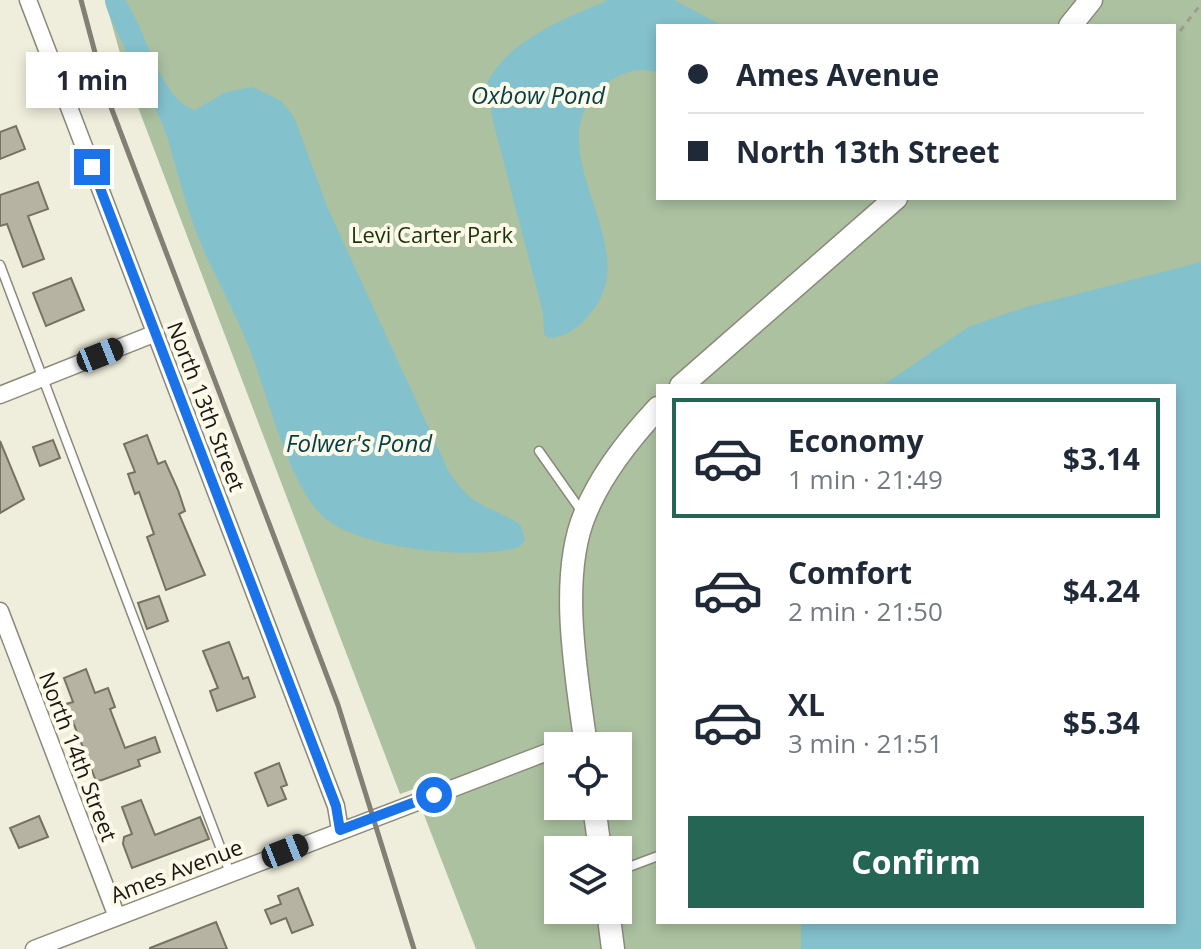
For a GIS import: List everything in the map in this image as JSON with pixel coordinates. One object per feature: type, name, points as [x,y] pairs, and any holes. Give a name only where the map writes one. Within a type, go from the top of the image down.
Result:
[{"type":"street","name":"North 13th Street","points":[[28,0],[336,806],[340,830]]},
{"type":"street","points":[[1072,24],[1091,0]]},
{"type":"street","points":[[683,384],[894,200]]},
{"type":"street","points":[[0,395],[156,333]]},
{"type":"street","points":[[585,732],[572,613],[573,570],[584,515],[626,442],[656,410]]},
{"type":"street","name":"North 14th Street","points":[[0,611],[117,917]]},
{"type":"street","name":"Ames Avenue","points":[[34,949],[544,753]]},
{"type":"street","points":[[610,924],[613,949]]},
{"type":"lane","points":[[0,265],[230,873]]},
{"type":"lane","points":[[539,451],[584,515]]},
{"type":"lane","points":[[632,866],[656,857]]},
{"type":"path","points":[[1180,31],[1201,4]]},
{"type":"green space","name":"Levi Carter Park","points":[[105,0],[1201,0],[1201,949],[476,949],[414,789],[400,794],[128,81]]},
{"type":"water","name":"Folwer's Pond","points":[[105,0],[125,0],[163,78],[183,104],[195,110],[226,92],[253,87],[281,101],[294,117],[328,209],[448,470],[472,498],[520,524],[525,540],[519,547],[475,553],[391,545],[343,529],[326,519],[313,506],[291,465],[245,337],[198,237],[162,123],[113,23]]},
{"type":"water","name":"Oxbow Pond","points":[[608,0],[674,0],[719,24],[656,24],[656,72],[638,70],[619,76],[607,83],[586,108],[579,136],[582,166],[607,258],[605,288],[581,324],[566,334],[548,338],[544,334],[543,313],[492,117],[488,81],[510,53],[558,22]]},
{"type":"water","points":[[1201,262],[1201,949],[801,949],[801,924],[1176,924],[1176,384],[885,384],[968,327],[1023,308]]},
{"type":"building","points":[[16,126],[25,149],[0,159],[0,132]]},
{"type":"building","points":[[38,182],[48,209],[28,216],[44,259],[23,267],[7,224],[0,226],[0,195]]},
{"type":"building","points":[[71,278],[84,310],[46,326],[33,293]]},
{"type":"building","points":[[147,435],[158,464],[165,461],[178,490],[185,511],[179,514],[205,575],[166,590],[147,537],[154,534],[139,492],[135,494],[128,474],[135,472],[124,444]]},
{"type":"building","points":[[53,440],[60,458],[40,466],[33,447]]},
{"type":"building","points":[[0,441],[24,499],[0,513]]},
{"type":"building","points":[[159,596],[168,621],[147,629],[138,603]]},
{"type":"building","points":[[229,642],[243,679],[248,677],[255,697],[217,711],[210,691],[218,688],[203,651]]},
{"type":"building","points":[[86,669],[95,693],[108,688],[115,707],[110,709],[125,748],[155,737],[160,752],[138,760],[140,766],[96,781],[66,704],[73,702],[64,678]]},
{"type":"building","points":[[279,763],[287,785],[281,787],[286,799],[268,806],[255,773]]},
{"type":"building","points":[[141,800],[155,835],[200,817],[209,839],[132,868],[123,844],[124,837],[132,834],[122,807]]},
{"type":"building","points":[[39,816],[48,837],[19,848],[10,828]]},
{"type":"building","points":[[298,888],[313,925],[292,933],[286,918],[271,924],[265,910],[281,904],[278,896]]},
{"type":"building","points":[[216,922],[227,949],[150,949],[150,948]]},
{"type":"railway","points":[[81,0],[106,94],[338,705],[414,949]]},
{"type":"route","points":[[92,167],[336,806],[340,830],[434,795]]}]
